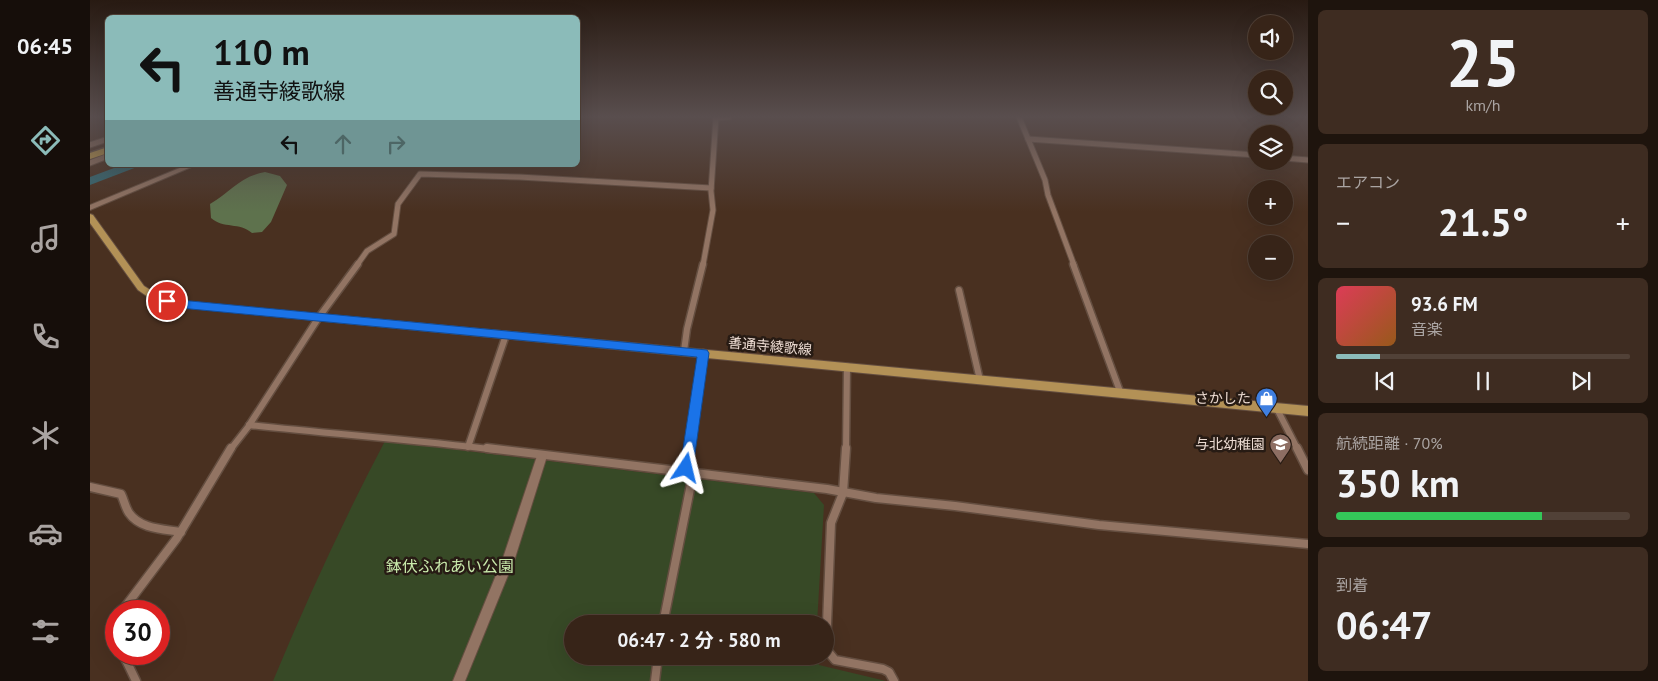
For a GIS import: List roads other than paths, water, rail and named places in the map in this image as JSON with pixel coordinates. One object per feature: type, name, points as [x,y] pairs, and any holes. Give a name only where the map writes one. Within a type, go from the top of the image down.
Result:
[{"type":"highway","points":[[90,156],[105,151]]},
{"type":"main road","points":[[90,208],[188,167]]},
{"type":"main road","name":"善通寺綾歌線","points":[[90,217],[141,288],[154,297],[180,304],[1308,411]]},
{"type":"street","points":[[684,351],[709,237],[713,210],[711,188],[714,149]]},
{"type":"street","points":[[1032,149],[1045,180],[1048,195],[1121,394]]},
{"type":"street","points":[[1167,149],[1248,154]]},
{"type":"street","points":[[90,163],[105,157]]},
{"type":"street","points":[[1293,159],[1308,160]]},
{"type":"street","points":[[131,600],[181,532],[227,453],[249,425],[319,318],[367,250],[394,234],[398,204],[420,174],[519,176],[711,188]]},
{"type":"street","points":[[959,290],[980,380]]},
{"type":"street","points":[[468,447],[506,335]]},
{"type":"street","points":[[693,474],[686,468],[703,353]]},
{"type":"street","points":[[847,367],[843,493],[832,523],[826,649],[836,660],[883,669],[889,672],[894,681]]},
{"type":"street","points":[[1277,409],[1308,470]]},
{"type":"street","points":[[249,425],[468,447],[843,493],[885,500],[955,506],[1109,526],[1308,544]]},
{"type":"street","points":[[458,681],[509,558],[542,456]]},
{"type":"street","points":[[665,615],[693,474]]},
{"type":"street","points":[[90,487],[121,494],[126,502],[128,512],[138,524],[181,532]]},
{"type":"street","points":[[128,665],[136,681]]},
{"type":"street","points":[[655,681],[657,665]]},
{"type":"waterway","points":[[90,181],[128,167]]},
{"type":"place","name":"さかした","points":[[1267,417]]},
{"type":"place","name":"与北幼稚園","points":[[1281,463]]},
{"type":"park label","name":"鉢伏ふれあい公園","points":[[450,566]]}]
